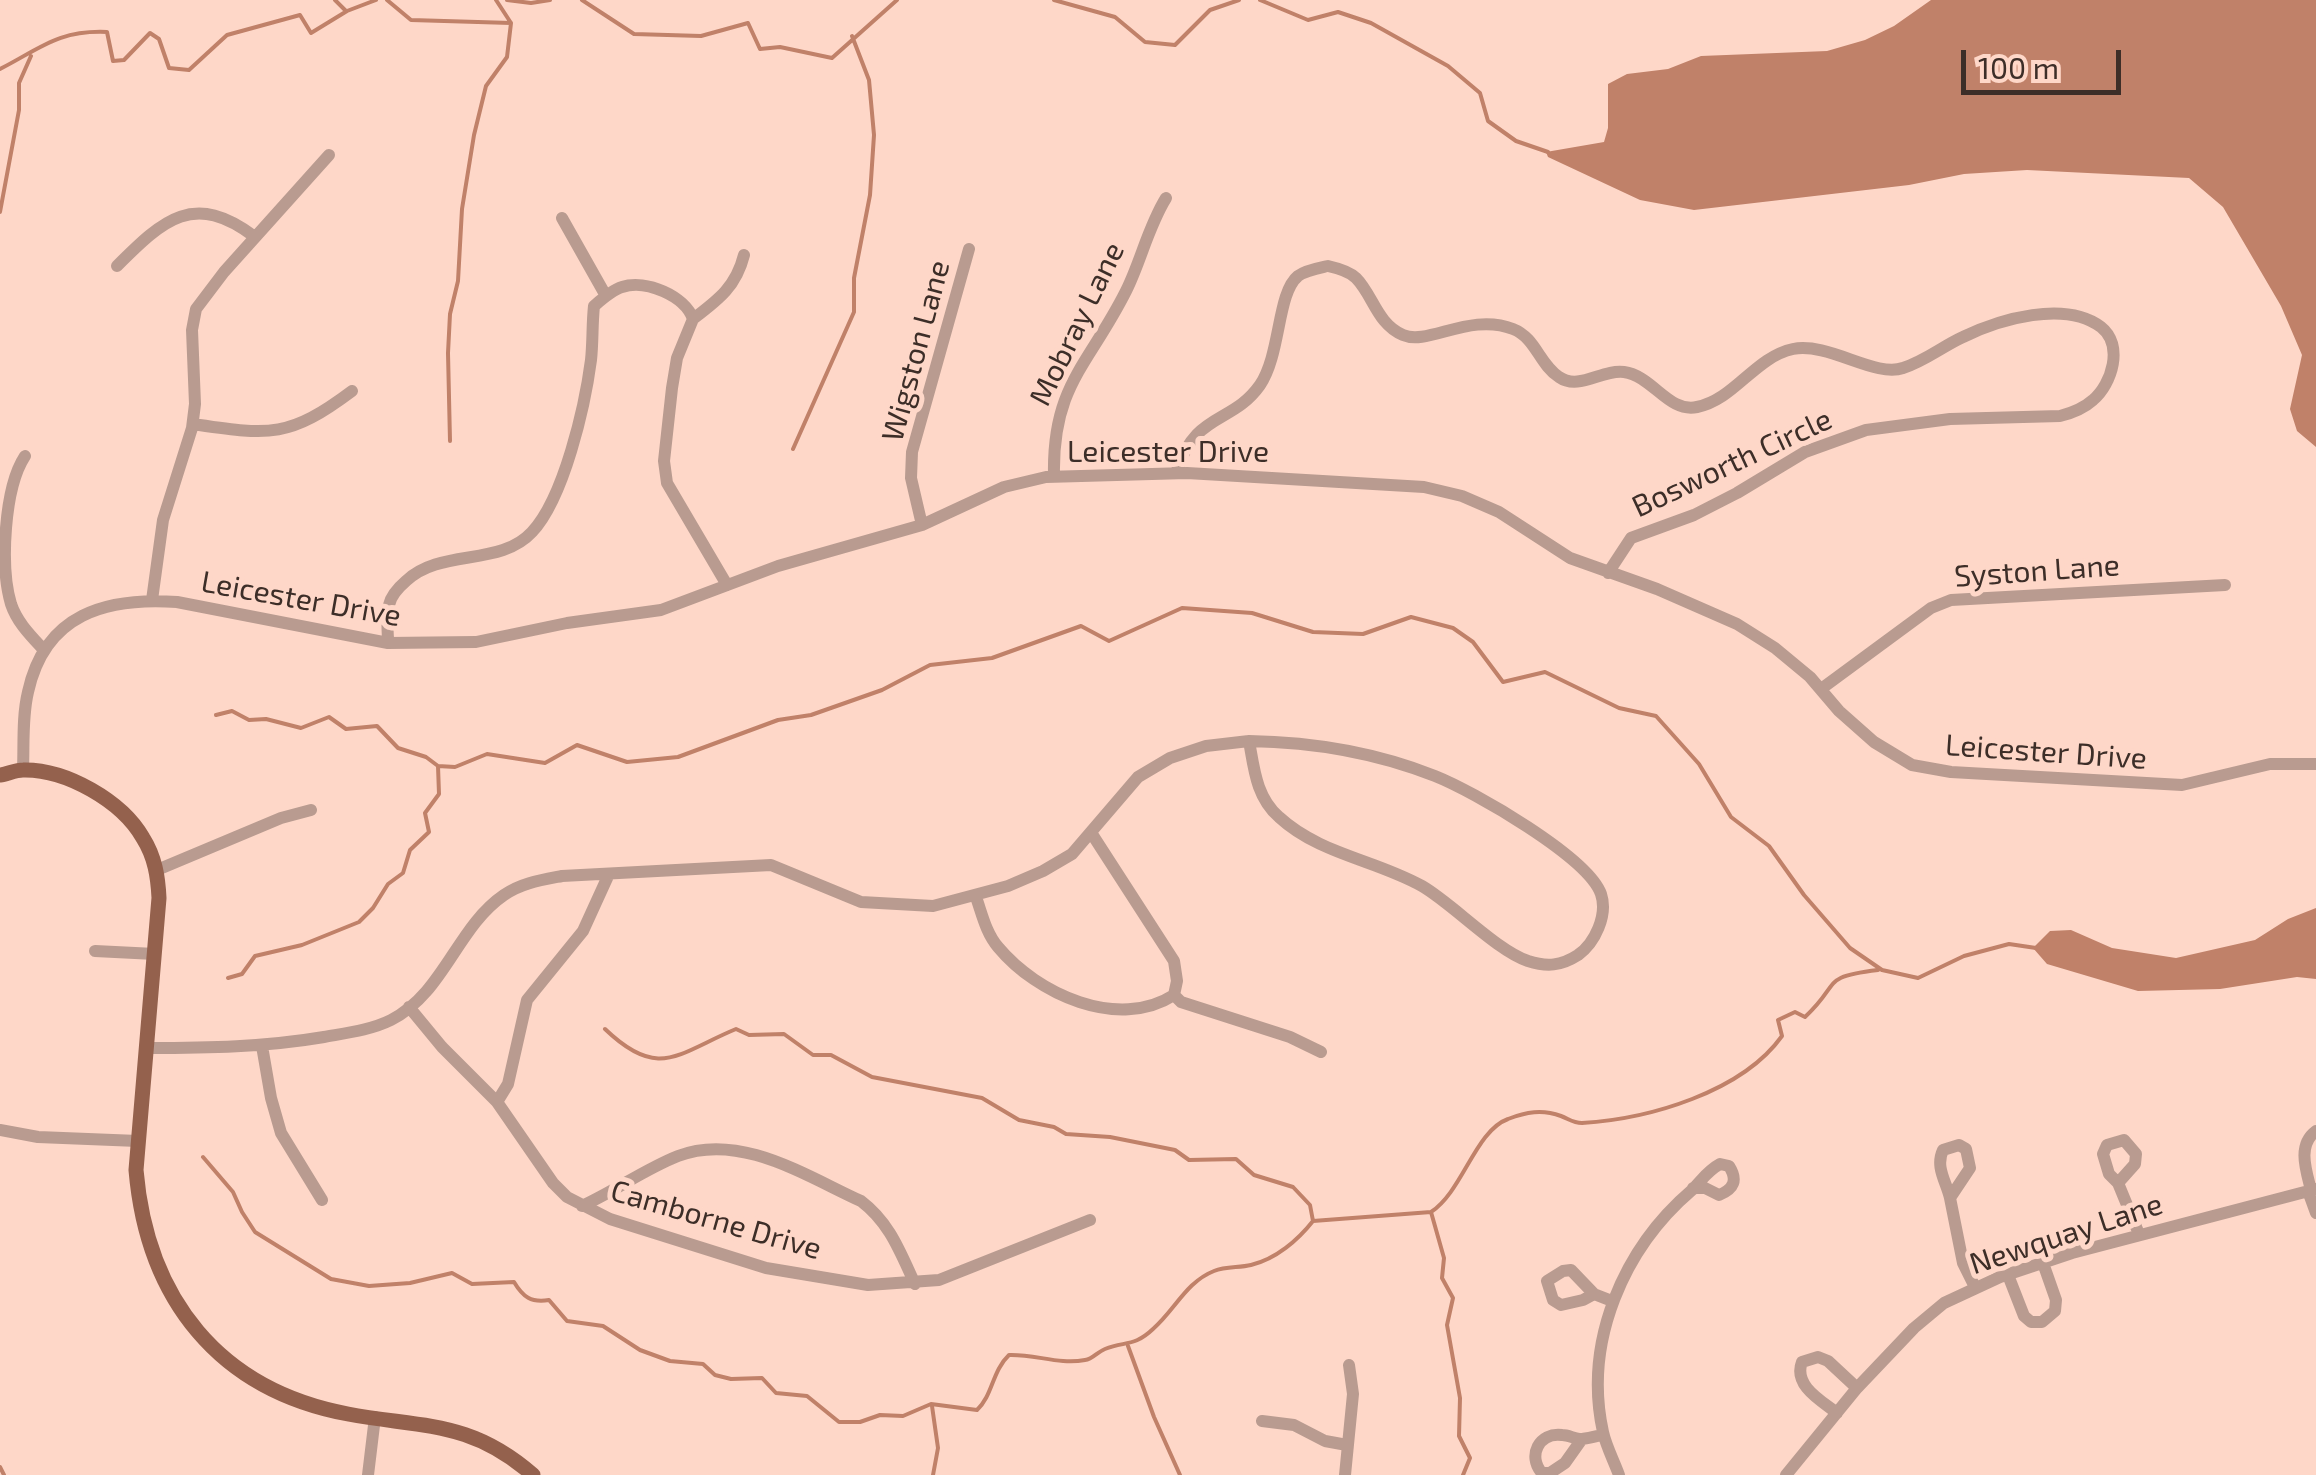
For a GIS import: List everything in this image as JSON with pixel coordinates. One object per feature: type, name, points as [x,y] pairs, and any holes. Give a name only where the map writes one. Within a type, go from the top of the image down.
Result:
[{"type":"main road","points":[[0,775],[24,770],[57,776],[99,794],[124,814],[143,837],[157,870],[160,898],[138,1141],[139,1204],[156,1265],[184,1316],[211,1347],[274,1392],[330,1410],[443,1426],[471,1436],[518,1462],[533,1475]]},
{"type":"street","points":[[152,600],[163,520],[192,424],[192,330],[196,309],[329,155]]},
{"type":"street","name":"Mobray Lane","points":[[1054,476],[1053,439],[1064,398],[1128,287],[1154,218],[1166,198]]},
{"type":"street","points":[[117,266],[146,238],[179,217],[216,214],[255,237]]},
{"type":"street","points":[[562,218],[606,296]]},
{"type":"street","name":"Wigston Lane","points":[[922,525],[911,478],[912,452],[969,250]]},
{"type":"street","points":[[727,586],[667,483],[664,461],[677,358],[694,319],[727,293],[739,276],[744,255]]},
{"type":"street","name":"Bosworth Circle","points":[[1176,472],[1184,448],[1198,430],[1258,388],[1274,361],[1284,299],[1298,276],[1328,266],[1355,277],[1381,316],[1406,337],[1428,336],[1480,322],[1512,328],[1534,344],[1546,365],[1563,380],[1576,382],[1610,372],[1626,372],[1640,376],[1681,408],[1711,402],[1766,360],[1792,349],[1816,348],[1894,370],[1928,358],[1963,337],[2041,313],[2077,317],[2106,330],[2114,358],[2106,387],[2073,413],[1950,419],[1866,430],[1805,452],[1694,515],[1630,538],[1608,573]]},
{"type":"street","points":[[388,643],[388,608],[399,587],[414,573],[435,562],[511,547],[534,530],[550,506],[565,470],[585,392],[594,306],[625,285],[654,288],[690,308],[694,319]]},
{"type":"street","points":[[192,424],[270,433],[310,420],[352,391]]},
{"type":"street","points":[[24,770],[28,692],[43,649],[22,626],[12,607],[4,561],[15,472],[25,456]]},
{"type":"street","name":"Leicester Drive","points":[[43,649],[66,626],[100,606],[152,600],[233,611],[388,643],[476,642],[661,610],[808,557],[922,525],[1004,487],[1054,476],[1176,472],[1443,489],[1499,512],[1570,558],[1657,589],[1737,624],[1775,648],[1874,742],[1912,765],[1950,772],[2182,785],[2270,764],[2316,764]]},
{"type":"street","name":"Syston Lane","points":[[1821,689],[1931,608],[1950,600],[2226,585]]},
{"type":"street","points":[[148,1048],[262,1046],[358,1031],[391,1020],[442,972],[481,917],[503,895],[530,882],[771,865],[861,902],[933,906],[976,897],[1042,871],[1072,854],[1138,777],[1170,758],[1206,746],[1249,741],[1300,744],[1383,759],[1436,776],[1498,807],[1581,868],[1601,894],[1601,919],[1595,936],[1583,951],[1566,962],[1547,966],[1522,959],[1421,886],[1320,843],[1277,816],[1258,789],[1249,741]]},
{"type":"street","points":[[157,870],[281,818],[311,810]]},
{"type":"street","points":[[1092,834],[1174,961],[1174,995]]},
{"type":"street","points":[[497,1102],[508,1084],[527,1000],[583,931],[608,874]]},
{"type":"street","points":[[976,897],[995,945],[1045,986],[1087,1004],[1130,1010],[1150,1008],[1174,995]]},
{"type":"street","points":[[95,951],[155,954]]},
{"type":"street","points":[[1174,995],[1181,1002],[1253,1024],[1321,1052]]},
{"type":"street","name":"Camborne Drive","points":[[409,1007],[497,1102],[552,1183],[582,1206],[610,1219],[766,1268],[868,1285],[914,1284],[964,1272],[1036,1239],[1090,1220]]},
{"type":"street","points":[[262,1046],[282,1133],[322,1200]]},
{"type":"street","points":[[0,1130],[38,1137],[138,1141]]},
{"type":"street","points":[[2316,1131],[2304,1144],[2316,1213]]},
{"type":"street","points":[[582,1206],[682,1154],[725,1148],[750,1153],[861,1201],[878,1213],[890,1230],[914,1284]]},
{"type":"street","points":[[2118,1183],[2139,1234]]},
{"type":"street","points":[[1619,1475],[1603,1434],[1598,1367],[1612,1301],[1645,1240],[1693,1188]]},
{"type":"street","name":"Newquay Lane","points":[[1786,1475],[1857,1388],[1914,1328],[1944,1303],[1975,1287],[2043,1263],[2312,1190]]},
{"type":"street","points":[[1950,1198],[1963,1263],[1975,1287]]},
{"type":"street","points":[[2008,1274],[2024,1316],[2030,1322],[2042,1322],[2054,1311],[2056,1300],[2043,1263]]},
{"type":"street","points":[[1594,1294],[1612,1301]]},
{"type":"street","points":[[1837,1412],[1801,1381],[1798,1371],[1802,1362],[1818,1357],[1828,1361],[1857,1388]]},
{"type":"street","points":[[1346,1475],[1353,1394],[1349,1365]]},
{"type":"street","points":[[368,1475],[376,1417]]},
{"type":"street","points":[[1262,1421],[1294,1424],[1324,1441],[1347,1444]]},
{"type":"street","points":[[1582,1439],[1603,1434]]},
{"type":"shaded area","points":[[1931,0],[2316,0],[2316,447],[2297,431],[2290,409],[2302,355],[2281,306],[2223,207],[2189,178],[2027,170],[1964,174],[1909,185],[1694,210],[1640,200],[1548,157],[1546,152],[1604,142],[1608,128],[1608,84],[1627,74],[1668,69],[1701,56],[1827,51],[1894,26]]},
{"type":"shaded area","points":[[2316,908],[2316,979],[2297,977],[2220,989],[2138,991],[2047,964],[2033,948],[2050,931],[2071,930],[2112,948],[2176,958],[2255,940],[2288,919]]},
{"type":"waterway","points":[[335,0],[346,11]]},
{"type":"waterway","points":[[0,69],[62,37],[107,32],[113,61],[124,60],[150,33],[159,39],[169,68],[189,70],[227,35],[300,15],[311,33],[347,11],[376,0]]},
{"type":"waterway","points":[[387,0],[411,20],[511,23],[496,0]]},
{"type":"waterway","points":[[507,0],[550,0]]},
{"type":"waterway","points":[[582,0],[634,34],[701,36],[748,23],[760,49],[780,47],[832,58],[897,0]]},
{"type":"waterway","points":[[1054,0],[1115,17],[1145,42],[1175,45],[1210,10],[1239,0]]},
{"type":"waterway","points":[[1260,0],[1308,20],[1338,12],[1371,23],[1448,66],[1480,93],[1488,121],[1516,141],[1548,152]]},
{"type":"waterway","points":[[450,441],[450,314],[458,281],[462,209],[486,86],[507,57],[511,23]]},
{"type":"waterway","points":[[793,449],[854,312],[854,278],[870,195],[874,135],[869,80],[852,36]]},
{"type":"waterway","points":[[0,212],[19,110],[19,83],[31,56]]},
{"type":"waterway","points":[[216,715],[232,711],[249,720],[266,719],[301,728],[329,717],[346,729],[377,726],[398,748],[426,757],[438,766],[455,767],[487,754],[545,763],[577,745],[627,762],[678,757],[778,720],[811,715],[882,690],[930,665],[992,658],[1081,626],[1109,641],[1182,608],[1252,613],[1313,632],[1363,634],[1411,617],[1453,628],[1473,642],[1503,682],[1545,672],[1619,708],[1656,716],[1699,764],[1731,817],[1769,846],[1804,895],[1850,948],[1882,970],[1918,978],[1964,956],[2009,944],[2036,948]]},
{"type":"waterway","points":[[228,978],[242,974],[255,956],[302,945],[359,922],[373,908],[388,884],[403,873],[410,850],[429,832],[425,813],[439,794],[438,766]]},
{"type":"waterway","points":[[203,1157],[233,1192],[255,1232],[331,1279],[369,1286],[410,1283],[452,1273],[472,1284],[514,1282],[528,1298],[549,1300],[567,1321],[603,1326],[640,1350],[670,1361],[703,1364],[715,1375],[762,1378],[776,1393],[807,1396],[839,1422],[860,1422],[880,1415],[903,1416],[931,1404],[977,1410],[1009,1355],[1075,1361],[1135,1341],[1161,1322],[1204,1276],[1269,1258],[1293,1242],[1313,1221],[1431,1212],[1452,1190],[1487,1136],[1508,1119],[1541,1112],[1579,1123],[1608,1120],[1692,1099],[1743,1073],[1765,1056],[1782,1036],[1778,1020],[1795,1012],[1805,1017],[1839,979],[1878,970]]},
{"type":"waterway","points":[[605,1029],[624,1045],[655,1058],[683,1053],[736,1029],[749,1035],[784,1034],[813,1055],[831,1055],[872,1077],[982,1098],[1019,1120],[1054,1127],[1066,1134],[1110,1137],[1175,1150],[1189,1160],[1236,1159],[1254,1175],[1293,1187],[1310,1205],[1313,1221]]},
{"type":"waterway","points":[[1431,1212],[1444,1258],[1442,1278],[1453,1298],[1447,1325],[1460,1398],[1459,1436],[1470,1458],[1463,1475]]},
{"type":"waterway","points":[[1128,1346],[1180,1475]]},
{"type":"waterway","points":[[932,1406],[938,1448],[933,1475]]},
{"type":"waterway","points":[[0,1467],[4,1475]]}]
